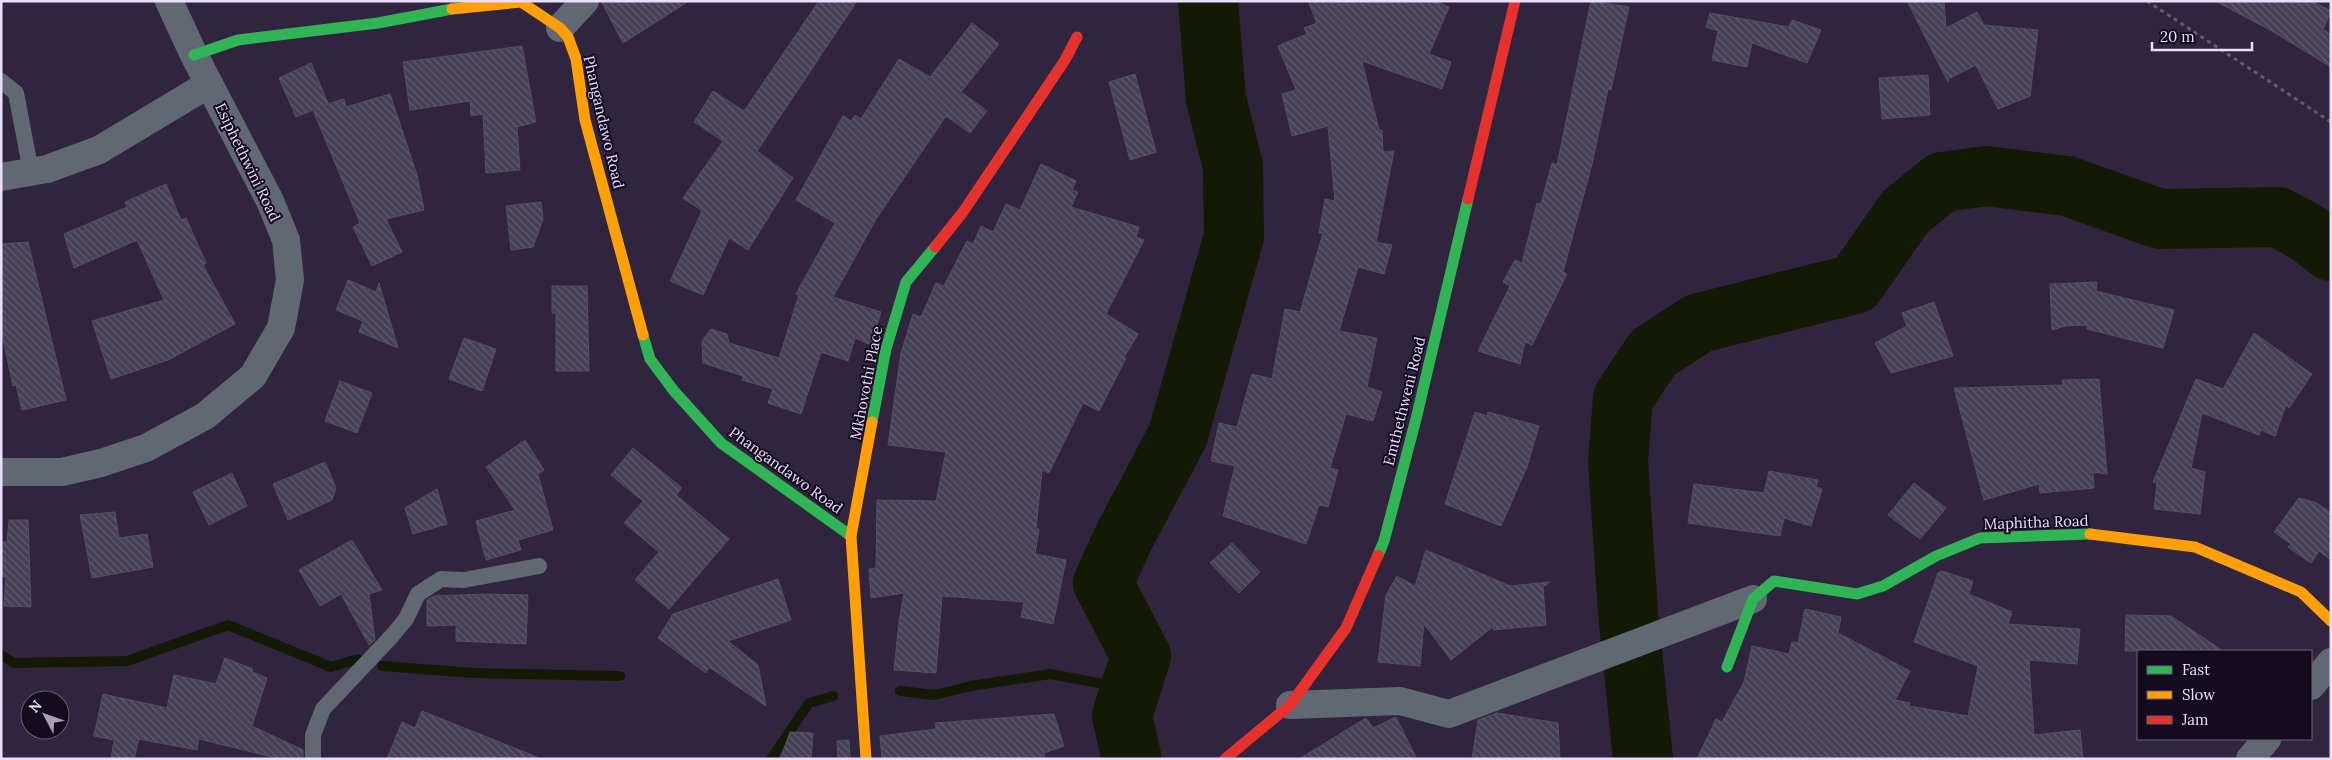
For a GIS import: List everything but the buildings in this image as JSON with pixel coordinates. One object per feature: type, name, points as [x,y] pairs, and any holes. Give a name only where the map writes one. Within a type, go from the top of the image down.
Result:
[{"type":"street","name":"Esiphethwini Road","points":[[1,472],[62,472],[101,463],[146,448],[205,416],[253,376],[281,328],[290,280],[286,240],[270,201],[194,55],[170,1]]},
{"type":"street","points":[[560,28],[585,1]]},
{"type":"street","name":"Emthethweni Road","points":[[1225,759],[1290,705],[1346,628],[1384,541],[1416,419],[1515,1]]},
{"type":"street","name":"Phangandawo Road","points":[[194,55],[238,40],[378,22],[467,4],[521,2],[560,28],[568,37],[576,59],[585,120],[650,359],[674,391],[721,444],[851,536]]},
{"type":"street","name":"Mkhovothi Place","points":[[866,759],[851,536],[886,349],[906,282],[963,212],[1065,60],[1077,37]]},
{"type":"street","points":[[1,177],[47,169],[99,150],[209,84]]},
{"type":"street","name":"Maphitha Road","points":[[1726,667],[1753,599],[1774,581],[1857,594],[1882,586],[1936,556],[1980,538],[2097,534],[2194,546],[2301,592],[2331,621]]},
{"type":"street","points":[[1290,705],[1400,700],[1449,714],[1753,599]]},
{"type":"street","points":[[2312,685],[2331,662]]},
{"type":"street","points":[[2250,759],[2266,740]]},
{"type":"lane","points":[[1,81],[16,93],[31,172]]},
{"type":"lane","points":[[313,759],[313,735],[323,709],[401,625],[418,594],[441,579],[464,580],[539,566]]},
{"type":"path","points":[[2147,1],[2331,122]]},
{"type":"waterway","points":[[1131,756],[1122,716],[1141,656],[1103,583],[1124,537],[1178,435],[1234,236],[1233,166],[1216,99],[1208,1]]},
{"type":"waterway","points":[[1643,759],[1628,612],[1618,461],[1623,398],[1653,353],[1699,323],[1855,284],[1905,212],[1942,182],[1986,176],[2067,186],[2160,219],[2278,217],[2306,232],[2331,251]]},
{"type":"waterway","points":[[1,655],[14,663],[127,661],[228,625],[331,667],[358,659]]},
{"type":"waterway","points":[[382,666],[474,673],[620,676]]},
{"type":"waterway","points":[[900,691],[934,695],[971,686],[1050,674],[1131,689]]},
{"type":"waterway","points":[[771,759],[809,703],[833,696]]},
{"type":"traffic: fast","points":[[194,55],[238,40],[378,23],[452,9]]},
{"type":"traffic: fast","points":[[1378,555],[1384,541],[1416,419],[1468,199]]},
{"type":"traffic: fast","points":[[872,422],[886,349],[906,282],[935,247]]},
{"type":"traffic: fast","points":[[643,335],[650,359],[674,391],[721,443],[851,536]]},
{"type":"traffic: fast","points":[[1727,667],[1753,599],[1774,581],[1857,594],[1883,586],[1936,556],[1980,538],[2090,534]]},
{"type":"traffic: slow","points":[[452,9],[521,2],[560,28],[568,37],[576,59],[585,120],[643,335]]},
{"type":"traffic: slow","points":[[866,759],[851,536],[872,422]]},
{"type":"traffic: slow","points":[[2090,534],[2195,547],[2301,592],[2331,621]]},
{"type":"traffic: jam","points":[[1468,199],[1515,1]]},
{"type":"traffic: jam","points":[[935,247],[963,212],[1065,60],[1077,37]]},
{"type":"traffic: jam","points":[[1225,759],[1290,705],[1346,628],[1378,555]]}]
